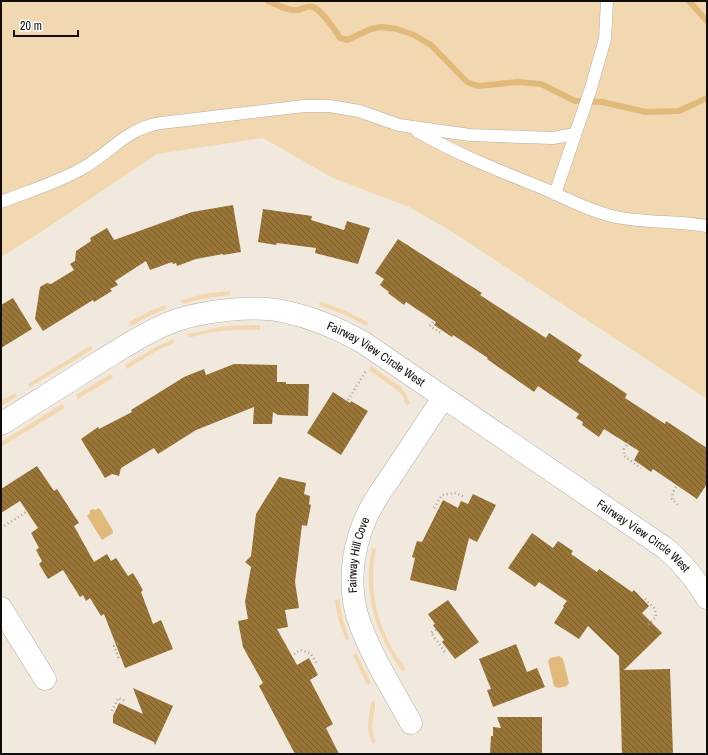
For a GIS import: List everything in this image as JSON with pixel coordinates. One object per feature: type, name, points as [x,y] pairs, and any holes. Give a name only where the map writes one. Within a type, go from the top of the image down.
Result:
[{"type":"street","name":"Fairway View Circle West","points":[[1,424],[131,342],[157,328],[178,320],[209,312],[227,310],[280,311],[303,316],[333,327],[364,343],[665,548],[680,560],[689,570],[707,598]]},
{"type":"street","name":"Fairway Hill Cove","points":[[412,723],[375,656],[361,626],[357,614],[354,595],[352,573],[353,560],[359,536],[372,505],[444,398]]},
{"type":"street","points":[[1,608],[45,679]]},
{"type":"lane","points":[[555,194],[591,88],[605,39],[608,1]]},
{"type":"lane","points":[[1,202],[63,179],[85,167],[129,135],[149,125],[304,106],[330,106],[359,111],[399,126],[470,135],[553,138],[575,134]]},
{"type":"lane","points":[[412,128],[441,145],[576,203],[615,217],[664,223],[707,226]]},
{"type":"path","points":[[433,322],[430,326],[441,333]]},
{"type":"path","points":[[348,400],[366,371]]},
{"type":"path","points":[[629,442],[624,449],[624,456],[641,468]]},
{"type":"path","points":[[676,487],[673,492],[672,499],[679,506]]},
{"type":"path","points":[[434,508],[442,495],[456,493],[464,497]]},
{"type":"path","points":[[1,528],[26,512]]},
{"type":"path","points":[[645,599],[655,609],[656,617],[648,625]]},
{"type":"path","points":[[436,630],[431,633],[445,652]]},
{"type":"path","points":[[118,644],[114,646],[119,659]]},
{"type":"path","points":[[294,654],[300,650],[310,653],[318,665]]},
{"type":"path","points":[[112,711],[118,698],[125,701]]},
{"type":"shaded area","points":[[1,1],[707,1],[707,399],[451,231],[409,207],[333,178],[263,138],[157,154],[1,257]]},
{"type":"shaded area","points":[[230,291],[230,295],[201,299],[182,304],[181,300],[204,294]]},
{"type":"shaded area","points":[[320,301],[346,311],[369,323],[366,326],[347,316],[319,305]]},
{"type":"shaded area","points":[[165,305],[166,309],[131,326],[129,322]]},
{"type":"shaded area","points":[[260,325],[260,330],[206,333],[189,338],[188,334],[225,326]]},
{"type":"shaded area","points":[[173,339],[174,343],[156,351],[127,369],[125,365]]},
{"type":"shaded area","points":[[90,346],[93,349],[30,387],[28,384]]},
{"type":"shaded area","points":[[371,366],[400,386],[407,395],[410,404],[406,405],[402,395],[398,391],[369,370]]},
{"type":"shaded area","points":[[111,374],[113,378],[78,399],[76,395]]},
{"type":"shaded area","points":[[15,393],[17,396],[1,406],[1,401]]},
{"type":"shaded area","points":[[62,404],[65,408],[1,447],[1,442]]},
{"type":"shaded area","points":[[98,508],[113,531],[113,533],[102,540],[87,516],[90,513],[90,510],[96,510]]},
{"type":"shaded area","points":[[372,548],[376,549],[373,581],[374,597],[382,627],[397,656],[406,669],[402,671],[386,645],[376,621],[370,598],[369,574]]},
{"type":"shaded area","points":[[339,599],[342,616],[349,639],[346,640],[338,619],[335,600]]},
{"type":"shaded area","points":[[356,653],[371,683],[367,685],[353,655]]},
{"type":"shaded area","points":[[559,656],[563,659],[569,683],[567,686],[558,688],[554,686],[548,661],[550,658]]},
{"type":"shaded area","points":[[375,700],[372,726],[376,741],[373,744],[369,734],[368,724],[371,702]]},
{"type":"building","points":[[233,205],[241,252],[196,259],[177,266],[176,263],[173,264],[172,262],[150,270],[146,261],[115,281],[118,285],[110,289],[112,291],[94,302],[93,300],[43,331],[35,319],[40,287],[47,283],[51,284],[74,270],[70,264],[75,261],[76,251],[91,241],[90,238],[107,228],[114,240],[192,212]]},
{"type":"building","points":[[263,209],[312,216],[311,220],[344,230],[347,221],[370,228],[358,264],[315,253],[316,248],[258,242]]},
{"type":"building","points":[[398,239],[482,293],[480,295],[546,338],[549,333],[582,355],[578,361],[627,394],[625,398],[665,424],[666,421],[707,448],[707,484],[697,499],[653,469],[651,472],[634,460],[639,451],[604,429],[599,437],[582,425],[583,422],[576,418],[579,414],[538,386],[534,392],[487,359],[488,358],[453,335],[452,337],[434,325],[436,322],[406,302],[404,305],[388,293],[389,292],[380,285],[384,279],[375,273]]},
{"type":"building","points":[[13,298],[32,329],[1,348],[1,305]]},
{"type":"building","points":[[234,364],[277,365],[277,382],[286,382],[286,384],[309,384],[308,416],[278,415],[273,412],[272,424],[253,424],[254,407],[196,430],[158,454],[154,448],[121,468],[119,476],[112,474],[105,478],[81,439],[98,427],[99,429],[132,412],[131,410],[184,377],[204,369],[206,375]]},
{"type":"building","points":[[333,392],[350,403],[351,401],[368,411],[341,455],[307,433]]},
{"type":"building","points":[[37,466],[54,491],[57,489],[79,523],[74,526],[94,562],[107,554],[111,561],[116,558],[128,576],[133,573],[143,590],[141,592],[153,624],[161,620],[173,649],[125,668],[104,614],[101,616],[90,598],[86,601],[83,595],[80,597],[63,570],[48,579],[39,564],[42,561],[36,550],[39,548],[31,533],[38,528],[20,501],[1,513],[1,489]]},
{"type":"building","points":[[279,477],[306,483],[304,494],[310,496],[309,504],[311,505],[307,526],[302,525],[295,582],[299,608],[285,610],[288,627],[277,629],[297,665],[309,658],[318,675],[310,680],[333,724],[326,728],[339,754],[295,754],[259,686],[263,683],[243,647],[238,621],[248,619],[245,602],[251,567],[245,562],[251,556],[256,514]]},
{"type":"building","points":[[473,494],[496,505],[477,542],[469,538],[456,591],[410,580],[415,558],[412,557],[417,541],[422,542],[443,500],[458,508],[461,501],[468,504]]},
{"type":"building","points":[[532,533],[553,548],[558,541],[573,551],[571,554],[597,572],[599,569],[632,592],[634,590],[649,606],[642,613],[662,633],[624,670],[670,669],[673,754],[622,754],[619,656],[588,626],[579,639],[554,623],[567,601],[539,582],[535,587],[508,568]]},
{"type":"building","points":[[448,600],[479,642],[455,659],[442,642],[444,640],[433,625],[435,624],[428,614]]},
{"type":"building","points":[[516,644],[527,672],[537,668],[545,687],[493,707],[487,690],[491,689],[479,659]]},
{"type":"building","points":[[133,688],[173,706],[155,745],[154,742],[113,723],[113,716],[119,703],[143,714]]},
{"type":"building","points":[[497,717],[542,717],[542,754],[490,754],[493,727],[501,728]]},
{"type":"waterway","points":[[268,1],[290,10],[313,7],[324,16],[340,38],[347,40],[371,29],[381,27],[397,29],[414,35],[431,45],[467,82],[478,86],[517,82],[541,84],[575,101],[602,102],[646,112],[679,111],[707,98]]},
{"type":"waterway","points":[[689,1],[707,21]]}]
